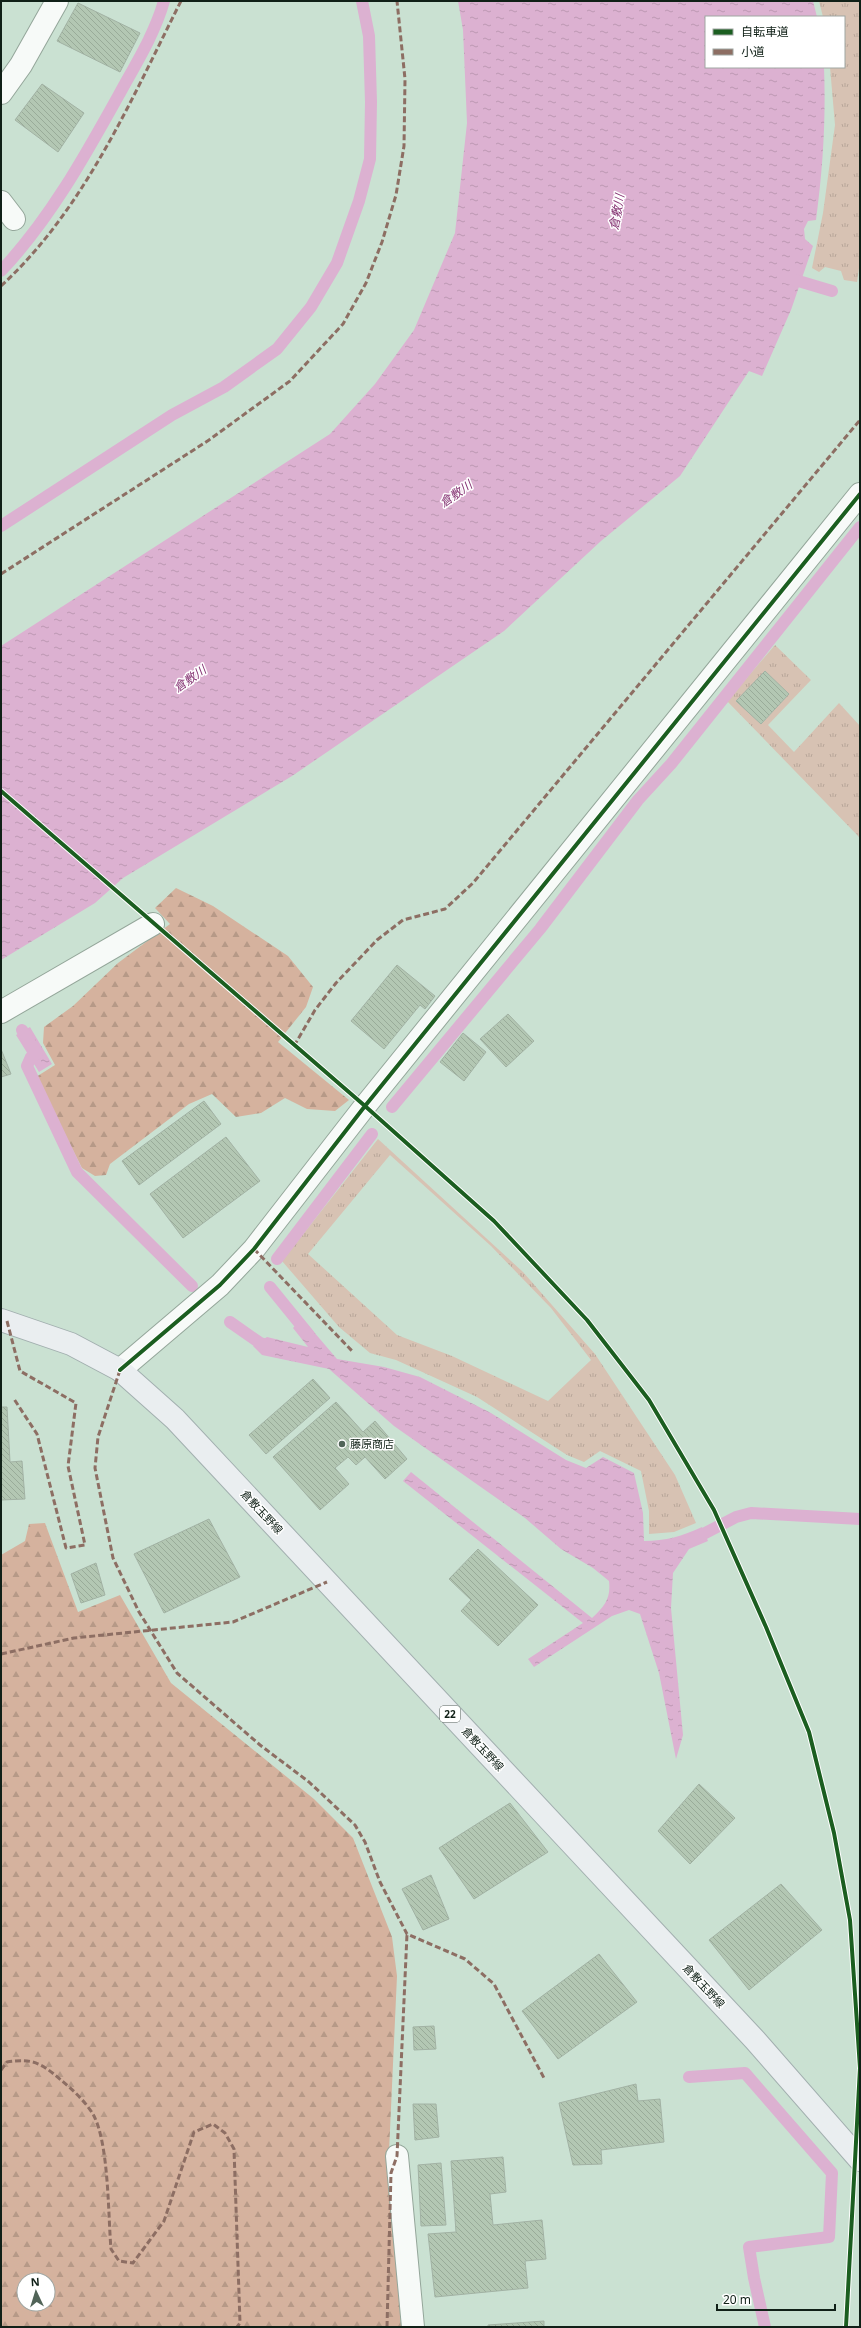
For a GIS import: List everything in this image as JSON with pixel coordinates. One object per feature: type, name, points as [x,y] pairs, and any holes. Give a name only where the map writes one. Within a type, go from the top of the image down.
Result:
[{"type":"main road","name":"倉敷玉野線","points":[[1,1320],[71,1344],[120,1370],[186,1430],[755,2040],[860,2160]]},
{"type":"street","points":[[1,93],[21,65],[57,1]]},
{"type":"street","points":[[120,1370],[220,1285],[254,1249],[365,1106],[860,494]]},
{"type":"street","points":[[1,1012],[153,924]]},
{"type":"street","points":[[397,2156],[413,2327]]},
{"type":"green space","points":[[819,1],[860,1],[860,261],[857,282],[844,280],[841,271],[825,267],[819,272],[812,268],[823,213],[835,125],[830,68],[845,68],[845,16],[823,16]]},
{"type":"green space","points":[[775,645],[811,680],[768,725],[794,752],[839,703],[860,726],[860,838],[727,701]],"holes":[[[765,672],[789,694],[761,724],[736,701]]]},
{"type":"green space","points":[[176,888],[213,906],[288,956],[313,987],[306,1007],[278,1042],[349,1100],[335,1111],[307,1109],[285,1098],[261,1113],[236,1117],[212,1094],[189,1104],[110,1164],[106,1175],[95,1176],[82,1168],[36,1077],[55,1065],[43,1043],[44,1027],[73,1006],[118,963],[170,924],[155,908]]},
{"type":"green space","points":[[378,1139],[523,1272],[595,1354],[675,1475],[696,1523],[674,1532],[649,1534],[649,1511],[641,1471],[600,1451],[584,1462],[567,1455],[477,1397],[396,1360],[370,1353],[339,1327],[282,1261]],"holes":[[[390,1155],[491,1246],[551,1308],[591,1360],[548,1401],[452,1356],[397,1335],[308,1254]]]},
{"type":"green space","points":[[45,1523],[78,1612],[120,1595],[171,1683],[314,1799],[353,1838],[392,1937],[397,1976],[389,2152],[401,2327],[1,2327],[1,1555],[25,1541],[29,1524]]},
{"type":"water","name":"倉敷川","points":[[458,1],[813,1],[817,16],[705,16],[705,68],[824,68],[824,125],[816,220],[808,221],[804,229],[805,239],[813,246],[791,310],[762,376],[749,371],[680,476],[601,541],[504,631],[292,776],[123,878],[95,903],[1,960],[1,646],[330,434],[375,384],[414,330],[455,233],[467,123],[463,30]]},
{"type":"water","points":[[30,1027],[52,1064],[39,1072],[16,1035]]},
{"type":"water","points":[[302,1318],[337,1359],[384,1367],[420,1377],[491,1413],[566,1460],[586,1468],[603,1457],[634,1473],[643,1513],[644,1541],[674,1537],[702,1527],[708,1541],[689,1549],[673,1573],[671,1608],[683,1735],[676,1759],[659,1673],[640,1614],[629,1610],[612,1616],[534,1667],[528,1659],[583,1623],[403,1481],[411,1472],[592,1618],[604,1606],[609,1592],[609,1581],[593,1568],[561,1549],[525,1518],[394,1426],[329,1369],[262,1355],[253,1346],[267,1337],[308,1347],[293,1328]]},
{"type":"building","points":[[78,3],[140,33],[120,72],[57,41]]},
{"type":"building","points":[[42,84],[84,113],[58,152],[15,120]]},
{"type":"building","points":[[765,671],[789,694],[761,724],[736,701]]},
{"type":"building","points":[[397,965],[435,996],[425,1009],[420,1005],[384,1049],[351,1021]]},
{"type":"building","points":[[508,1014],[534,1041],[506,1067],[480,1039]]},
{"type":"building","points":[[463,1033],[486,1052],[464,1081],[440,1062]]},
{"type":"building","points":[[1,1049],[11,1074],[1,1077]]},
{"type":"building","points":[[204,1101],[221,1124],[139,1185],[122,1161]]},
{"type":"building","points":[[226,1137],[260,1181],[183,1238],[150,1194]]},
{"type":"building","points":[[313,1379],[330,1398],[266,1454],[249,1435]]},
{"type":"building","name":"藤原商店","points":[[336,1402],[363,1432],[375,1421],[407,1459],[385,1479],[365,1457],[356,1465],[348,1457],[335,1468],[349,1484],[320,1510],[273,1457]]},
{"type":"building","points":[[1,1407],[7,1407],[10,1462],[22,1461],[25,1499],[1,1500]]},
{"type":"building","points":[[209,1519],[240,1577],[164,1613],[134,1554]]},
{"type":"building","points":[[478,1549],[538,1605],[498,1646],[461,1611],[471,1600],[449,1579]]},
{"type":"building","points":[[96,1563],[105,1595],[81,1603],[71,1574]]},
{"type":"building","points":[[699,1784],[735,1818],[690,1864],[658,1831]]},
{"type":"building","points":[[510,1803],[548,1852],[474,1899],[439,1848]]},
{"type":"building","points":[[431,1875],[449,1919],[423,1930],[402,1889]]},
{"type":"building","points":[[781,1884],[822,1930],[749,1990],[709,1940]]},
{"type":"building","points":[[599,1954],[637,2002],[558,2059],[522,2011]]},
{"type":"building","points":[[434,2026],[436,2049],[414,2050],[413,2027]]},
{"type":"building","points":[[636,2084],[638,2101],[660,2099],[664,2142],[601,2150],[602,2164],[573,2165],[559,2103]]},
{"type":"building","points":[[413,2104],[436,2104],[439,2137],[415,2140]]},
{"type":"building","points":[[503,2157],[506,2192],[490,2194],[493,2225],[542,2220],[546,2259],[525,2261],[528,2288],[435,2297],[428,2234],[456,2232],[451,2161]]},
{"type":"building","points":[[441,2163],[446,2225],[421,2226],[418,2165]]},
{"type":"building","points":[[544,2321],[544,2327],[488,2327],[488,2325]]},
{"type":"waterway","points":[[1,271],[36,229],[67,185],[81,162],[145,47],[156,24],[164,1]]},
{"type":"waterway","points":[[1,526],[172,415],[224,387],[277,349],[311,307],[337,263],[359,201],[370,159],[371,102],[369,36],[362,1]]},
{"type":"waterway","points":[[785,277],[832,291]]},
{"type":"waterway","points":[[392,1107],[540,929],[638,800],[671,764],[860,527]]},
{"type":"waterway","points":[[22,1030],[37,1054],[31,1057],[27,1066],[77,1172],[192,1286]]},
{"type":"waterway","points":[[277,1259],[372,1134]]},
{"type":"waterway","points":[[270,1287],[309,1335]]},
{"type":"waterway","points":[[230,1322],[260,1343],[273,1347]]},
{"type":"waterway","points":[[690,1541],[736,1517],[751,1513],[860,1519]]},
{"type":"waterway","points":[[689,2077],[745,2073],[832,2173],[829,2237],[749,2247],[765,2327]]},
{"type":"marked path","points":[[1,286],[31,256],[81,189],[124,115],[181,1]]},
{"type":"marked path","points":[[1,574],[209,440],[290,381],[343,324],[366,283],[382,242],[396,195],[404,146],[405,79],[397,1]]},
{"type":"marked path","points":[[294,1046],[315,1010],[336,983],[377,940],[403,920],[445,909],[473,883],[860,420]]},
{"type":"marked path","points":[[254,1249],[353,1352]]},
{"type":"marked path","points":[[7,1321],[20,1371],[76,1403],[68,1466],[85,1545],[66,1548],[37,1434],[14,1399]]},
{"type":"marked path","points":[[120,1370],[98,1437],[95,1468],[113,1558],[139,1612],[177,1673],[260,1745],[309,1782],[355,1825],[365,1842],[380,1882],[407,1934],[465,1959],[494,1984],[544,2078]]},
{"type":"marked path","points":[[1,1654],[74,1638],[233,1622],[327,1582]]},
{"type":"marked path","points":[[387,2327],[391,2173],[397,2156],[407,1934]]},
{"type":"marked path","points":[[1,2070],[7,2062],[30,2061],[36,2063],[48,2069],[79,2096],[91,2111],[99,2129],[103,2145],[107,2181],[111,2249],[119,2261],[133,2263],[164,2221],[194,2132],[213,2124],[225,2133],[234,2149],[240,2323],[237,2327]]},
{"type":"cycle path","points":[[120,1370],[220,1285],[254,1249],[365,1106],[860,494]]},
{"type":"cycle path","points":[[1,791],[365,1106],[494,1221],[587,1320],[649,1400],[714,1510],[766,1627],[809,1732],[834,1833],[850,1920],[860,2068],[846,2327]]},
{"type":"place","name":"藤原商店","points":[[342,1444]]}]
